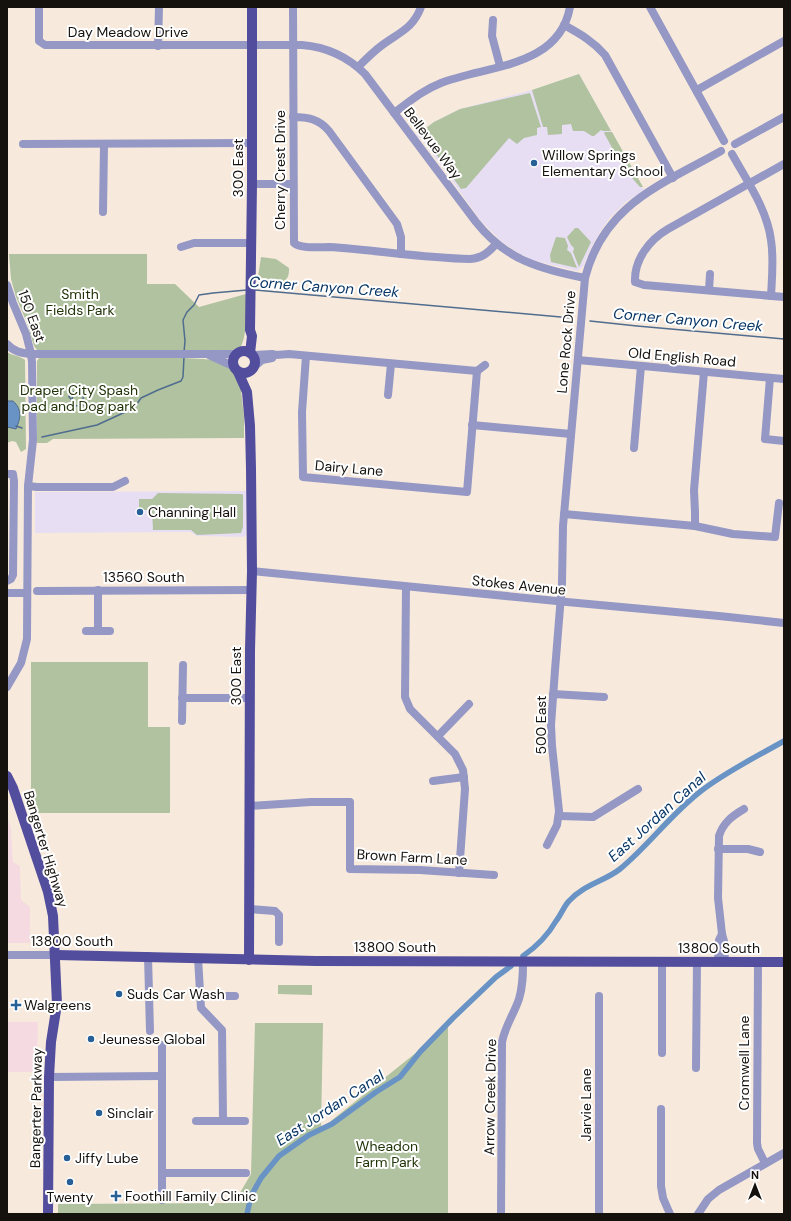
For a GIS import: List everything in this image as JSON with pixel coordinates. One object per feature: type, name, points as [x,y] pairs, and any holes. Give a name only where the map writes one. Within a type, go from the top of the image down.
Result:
[{"type":"main road","name":"300 East","points":[[244,354],[243,346],[246,336],[250,330],[251,289],[252,7]]},
{"type":"main road","points":[[244,354],[255,361],[252,370],[244,373],[236,369],[233,360],[244,354]]},
{"type":"main road","name":"300 East","points":[[236,369],[246,392],[250,426],[252,590],[249,960]]},
{"type":"main road","name":"300 East","points":[[246,392],[252,370]]},
{"type":"main road","name":"Bangerter Highway","points":[[7,776],[13,788],[48,892],[53,916],[56,955]]},
{"type":"main road","name":"13800 South","points":[[56,955],[148,956],[249,960],[784,962]]},
{"type":"main road","name":"Bangerter Parkway","points":[[48,1214],[48,1077],[51,1042],[57,1004],[56,955]]},
{"type":"street","name":"Day Meadow Drive","points":[[39,7],[39,41],[42,45],[252,45]]},
{"type":"street","points":[[158,46],[159,7]]},
{"type":"street","name":"Cherry Crest Drive","points":[[293,7],[293,240],[296,245],[302,247],[330,247],[470,259],[487,253],[496,244]]},
{"type":"street","points":[[358,67],[374,52],[410,25],[421,7]]},
{"type":"street","points":[[394,113],[433,86],[522,60],[537,54],[550,44],[564,25],[570,7]]},
{"type":"street","points":[[650,7],[724,141]]},
{"type":"street","points":[[493,20],[492,36],[500,66]]},
{"type":"street","points":[[564,25],[583,35],[604,55],[673,178]]},
{"type":"street","points":[[696,90],[784,41]]},
{"type":"street","name":"Bellevue Way","points":[[252,45],[309,46],[328,50],[358,67],[368,78],[412,138],[420,145],[476,222],[496,244],[517,258],[540,268],[585,278]]},
{"type":"street","points":[[293,117],[313,119],[320,122],[329,131],[397,224],[401,237],[401,254]]},
{"type":"street","points":[[735,144],[784,117]]},
{"type":"street","points":[[732,154],[725,155],[721,151],[720,145],[724,141],[730,140],[735,144]]},
{"type":"street","points":[[23,144],[252,144]]},
{"type":"street","points":[[732,154],[735,150],[735,144]]},
{"type":"street","points":[[103,212],[104,145]]},
{"type":"street","name":"Lone Rock Drive","points":[[561,602],[562,538],[585,278],[593,255],[600,240],[618,217],[636,200],[721,151]]},
{"type":"street","points":[[732,154],[764,214],[771,239],[773,266],[771,296]]},
{"type":"street","points":[[784,164],[658,236],[642,255],[635,272],[635,282],[644,285],[784,297]]},
{"type":"street","points":[[252,184],[293,184]]},
{"type":"street","points":[[180,247],[194,243],[252,243]]},
{"type":"street","points":[[709,290],[710,274]]},
{"type":"street","name":"150 East","points":[[7,285],[32,354],[33,440],[28,486],[26,646],[17,672],[7,687]]},
{"type":"street","points":[[7,344],[18,352],[32,354],[289,354],[477,371],[485,365]]},
{"type":"street","points":[[209,355],[236,369]]},
{"type":"street","points":[[252,370],[262,360],[273,358],[276,355]]},
{"type":"street","name":"Dairy Lane","points":[[306,356],[302,412],[303,477],[467,492],[472,425]]},
{"type":"street","name":"Old English Road","points":[[578,360],[784,379]]},
{"type":"street","points":[[388,395],[391,364]]},
{"type":"street","points":[[634,448],[642,366]]},
{"type":"street","points":[[477,371],[472,425],[571,434]]},
{"type":"street","points":[[695,526],[694,490],[704,372]]},
{"type":"street","points":[[770,378],[765,439],[784,441]]},
{"type":"street","points":[[7,581],[11,580],[13,575],[10,474]]},
{"type":"street","points":[[28,486],[113,487],[125,481]]},
{"type":"street","points":[[564,514],[695,526],[733,534],[775,537],[779,502]]},
{"type":"street","name":"Stokes Avenue","points":[[252,571],[784,623]]},
{"type":"street","points":[[406,586],[405,697],[410,708],[459,759],[464,777],[465,789],[460,873]]},
{"type":"street","points":[[98,590],[98,631]]},
{"type":"street","name":"13560 South","points":[[36,591],[252,590]]},
{"type":"street","points":[[7,593],[27,593]]},
{"type":"street","name":"500 East","points":[[547,845],[555,830],[559,816],[559,798],[552,746],[553,694],[561,602]]},
{"type":"street","points":[[86,631],[110,631]]},
{"type":"street","points":[[182,721],[183,665]]},
{"type":"street","points":[[553,694],[604,697]]},
{"type":"street","points":[[182,698],[250,698]]},
{"type":"street","points":[[438,736],[469,704]]},
{"type":"street","points":[[433,781],[464,777]]},
{"type":"street","points":[[559,816],[593,817],[638,789]]},
{"type":"street","name":"Brown Farm Lane","points":[[250,806],[311,802],[350,802],[350,869],[494,875]]},
{"type":"street","points":[[722,962],[719,940],[722,934],[718,898],[719,836],[723,826],[731,817],[744,809]]},
{"type":"street","points":[[718,849],[748,849],[760,852]]},
{"type":"street","points":[[249,909],[275,911],[279,915],[279,942]]},
{"type":"street","name":"13800 South","points":[[7,955],[56,955]]},
{"type":"street","points":[[148,956],[150,1031]]},
{"type":"street","points":[[198,958],[201,1008],[222,1030],[223,1121]]},
{"type":"street","name":"Arrow Creek Drive","points":[[501,1214],[502,1042],[505,1029],[517,1005],[521,992],[523,961]]},
{"type":"street","points":[[662,961],[662,1053]]},
{"type":"street","points":[[696,1068],[697,962]]},
{"type":"street","name":"Cromwell Lane","points":[[758,962],[757,1143],[758,1149],[765,1163]]},
{"type":"street","points":[[200,996],[235,996]]},
{"type":"street","name":"Jarvie Lane","points":[[599,996],[599,1214]]},
{"type":"street","points":[[162,1045],[162,1200]]},
{"type":"street","points":[[48,1077],[162,1076]]},
{"type":"street","points":[[661,1109],[661,1186],[663,1198],[670,1214]]},
{"type":"street","points":[[196,1121],[245,1121]]},
{"type":"street","points":[[698,1214],[708,1199],[719,1190],[784,1153]]},
{"type":"street","points":[[162,1173],[246,1173]]},
{"type":"shaded area","name":"Willow Springs Elementary School","points":[[579,74],[644,190],[626,202],[609,219],[591,248],[583,267],[577,271],[532,260],[501,241],[481,221],[421,138],[415,136],[434,122],[460,109],[536,89]]},
{"type":"shaded area","name":"Channing Hall","points":[[246,491],[246,534],[244,537],[197,536],[190,532],[35,533],[35,492]]},
{"type":"shaded area","points":[[7,816],[11,828],[13,862],[20,866],[21,900],[30,907],[30,943],[7,943]]},
{"type":"shaded area","points":[[7,1022],[38,1022],[37,1066],[34,1071],[7,1072]]},
{"type":"green space","points":[[579,74],[611,131],[601,130],[592,136],[584,131],[573,131],[571,124],[562,125],[562,134],[548,135],[547,127],[543,127],[532,90]]},
{"type":"green space","points":[[530,93],[541,127],[537,128],[537,135],[524,138],[517,144],[509,138],[466,188],[461,189],[425,139],[422,131],[434,122],[460,109]]},
{"type":"green space","points":[[612,132],[643,187],[640,187],[627,175],[604,133]]},
{"type":"green space","points":[[575,228],[578,228],[591,242],[579,267],[573,252],[574,248],[567,237]]},
{"type":"green space","points":[[556,237],[565,238],[568,246],[567,250],[571,253],[577,268],[551,262],[550,255]]},
{"type":"green space","name":"Smith Fields Park","points":[[9,254],[147,254],[147,284],[175,284],[199,307],[246,294],[246,323],[242,345],[239,349],[233,352],[37,350],[34,346],[27,323],[16,297],[11,279]]},
{"type":"green space","points":[[261,257],[276,259],[289,268],[286,279],[279,282],[258,277]]},
{"type":"green space","points":[[7,352],[25,360],[26,449],[21,452],[16,442],[12,441],[7,443]]},
{"type":"green space","name":"Draper City Spash pad and Dog park","points":[[40,357],[164,357],[215,360],[228,366],[240,382],[244,416],[244,438],[53,439],[47,443],[37,443],[37,361]]},
{"type":"green space","points":[[158,493],[242,494],[243,527],[241,533],[197,535],[191,530],[153,530],[152,510],[139,510],[139,499],[152,499]]},
{"type":"green space","points":[[31,662],[148,662],[148,727],[170,727],[170,813],[31,813]]},
{"type":"green space","points":[[278,985],[312,985],[312,995],[278,994]]},
{"type":"green space","name":"Wheadon Farm Park","points":[[255,1023],[323,1023],[321,1129],[448,1027],[448,1214],[58,1214],[58,1204],[234,1203],[251,1174]]},
{"type":"water","points":[[7,401],[13,401],[19,410],[20,417],[16,429],[7,427]]},
{"type":"waterway","name":"Corner Canyon Creek","points":[[184,352],[185,341],[183,320],[199,295],[247,290]]},
{"type":"waterway","name":"Corner Canyon Creek","points":[[255,290],[572,318]]},
{"type":"waterway","name":"Corner Canyon Creek","points":[[590,321],[784,339]]},
{"type":"waterway","name":"Corner Canyon Creek","points":[[42,437],[97,425],[134,408],[141,398],[181,381],[183,377],[184,357]]},
{"type":"waterway","points":[[70,391],[73,395],[71,403],[74,406],[83,405]]},
{"type":"waterway","points":[[71,391],[69,397],[71,399]]},
{"type":"waterway","points":[[73,392],[76,393],[78,391],[84,391],[84,403]]},
{"type":"waterway","name":"Corner Canyon Creek","points":[[16,426],[22,428]]},
{"type":"waterway","name":"East Jordan Canal","points":[[523,956],[537,945],[545,936],[567,903],[581,891],[608,877],[631,860],[690,800],[721,777],[784,741]]},
{"type":"waterway","name":"East Jordan Canal","points":[[247,1214],[251,1196],[261,1178],[279,1156],[309,1135],[332,1124],[376,1092],[400,1077],[420,1052],[453,1018],[496,977],[511,966]]},
{"type":"place","name":"Willow Springs Elementary School","points":[[534,163]]},
{"type":"place","name":"Channing Hall","points":[[140,512]]},
{"type":"place","name":"Suds Car Wash","points":[[119,994]]},
{"type":"place","name":"Walgreens","points":[[16,1005]]},
{"type":"place","name":"Jeunesse Global","points":[[91,1039]]},
{"type":"place","name":"Sinclair","points":[[99,1113]]},
{"type":"place","name":"Jiffy Lube","points":[[67,1158]]},
{"type":"place","name":"Twenty","points":[[70,1182]]},
{"type":"place","name":"Foothill Family Clinic","points":[[116,1196]]}]
